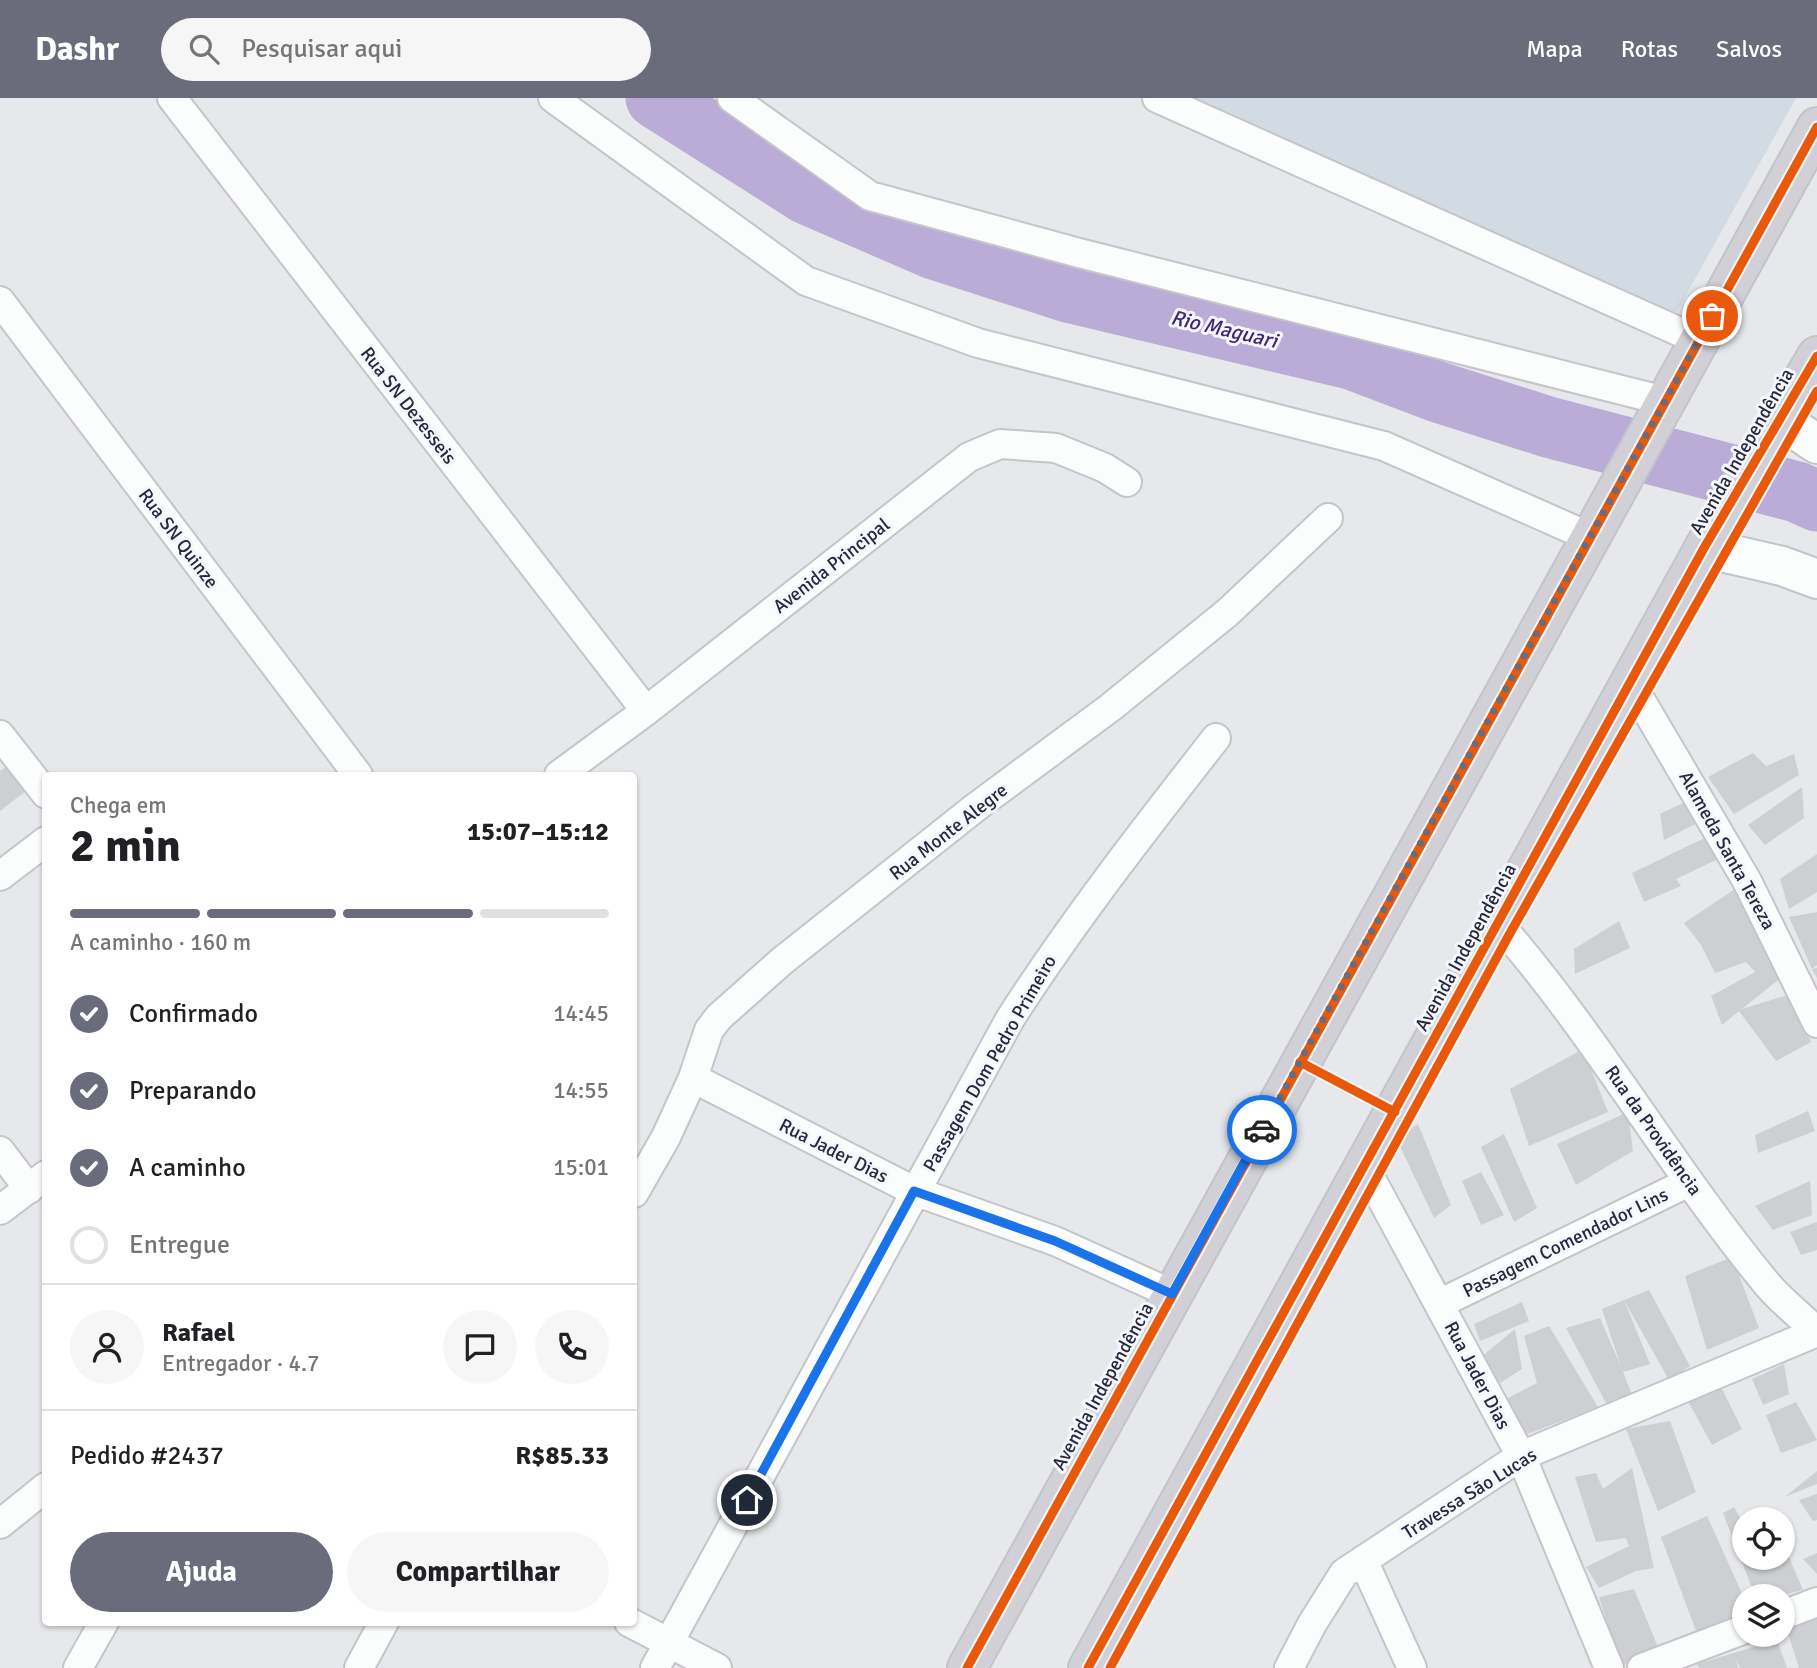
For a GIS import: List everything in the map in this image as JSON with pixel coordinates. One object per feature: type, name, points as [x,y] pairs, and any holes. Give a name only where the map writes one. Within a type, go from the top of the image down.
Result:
[{"type":"main road","name":"Avenida Independência","points":[[967,1668],[1817,127]]},
{"type":"main road","name":"Avenida Independência","points":[[1088,1668],[1708,541],[1817,356]]},
{"type":"main road","points":[[1781,420],[1817,444]]},
{"type":"main road","points":[[1708,541],[1817,579]]},
{"type":"street","name":"Rua SN Dezesseis","points":[[172,98],[646,711]]},
{"type":"street","points":[[553,98],[806,281],[978,343],[1384,446],[1597,523]]},
{"type":"street","points":[[733,98],[870,196],[1658,412]]},
{"type":"street","points":[[1157,98],[1698,340]]},
{"type":"street","name":"Rua SN Quinze","points":[[0,301],[356,772]]},
{"type":"street","name":"Avenida Principal","points":[[563,772],[646,711],[969,457],[1000,444],[1056,448],[1105,468],[1127,482]]},
{"type":"street","name":"Rua Monte Alegre","points":[[637,1188],[666,1137],[693,1078],[709,1030],[738,1000],[955,824],[1227,613],[1328,518]]},
{"type":"street","name":"Alameda Santa Tereza","points":[[1630,682],[1747,881],[1817,1023]]},
{"type":"street","points":[[0,735],[42,789]]},
{"type":"street","name":"Passagem Dom Pedro Primeiro","points":[[656,1668],[1010,1019],[1056,948],[1119,860],[1216,738]]},
{"type":"street","points":[[0,876],[42,844]]},
{"type":"street","name":"Rua da Providência","points":[[1498,923],[1549,981],[1689,1182],[1769,1286],[1817,1332]]},
{"type":"street","name":"Rua Jader Dias","points":[[693,1078],[914,1191],[1055,1241],[1172,1294]]},
{"type":"street","points":[[0,1151],[37,1182],[0,1210]]},
{"type":"street","name":"Rua Jader Dias","points":[[1364,1166],[1441,1303],[1521,1456],[1609,1668]]},
{"type":"street","name":"Passagem Comendador Lins","points":[[1441,1303],[1689,1182]]},
{"type":"street","name":"Travessa São Lucas","points":[[1289,1668],[1344,1573],[1521,1456],[1817,1332]]},
{"type":"street","points":[[0,1524],[42,1490]]},
{"type":"street","points":[[1363,1560],[1412,1668]]},
{"type":"street","points":[[1795,1610],[1817,1602]]},
{"type":"street","points":[[78,1668],[102,1626]]},
{"type":"street","points":[[359,1668],[382,1626]]},
{"type":"street","points":[[637,1626],[718,1668]]},
{"type":"street","points":[[1642,1668],[1732,1634]]},
{"type":"shaded area","points":[[1173,98],[1796,98],[1676,313]]},
{"type":"building","points":[[1753,753],[1766,766],[1794,754],[1799,775],[1734,814],[1708,777]]},
{"type":"building","points":[[12,763],[35,784],[0,811],[0,771]]},
{"type":"building","points":[[1802,787],[1804,818],[1765,845],[1748,825]]},
{"type":"building","points":[[1685,802],[1703,820],[1664,840],[1660,814]]},
{"type":"building","points":[[1719,831],[1716,860],[1676,879],[1681,886],[1644,902],[1632,873]]},
{"type":"building","points":[[1817,854],[1817,892],[1789,909],[1780,879]]},
{"type":"building","points":[[1747,881],[1792,969],[1742,1009],[1791,994],[1811,1042],[1776,1061],[1739,1011],[1722,1025],[1711,996],[1755,972],[1746,962],[1715,973],[1701,945],[1684,923]]},
{"type":"building","points":[[1817,912],[1817,965],[1812,969],[1789,917]]},
{"type":"building","points":[[1619,921],[1630,948],[1575,974],[1574,949]]},
{"type":"building","points":[[1583,1049],[1608,1112],[1529,1146],[1510,1089]]},
{"type":"building","points":[[1808,1111],[1815,1131],[1758,1153],[1755,1135]]},
{"type":"building","points":[[1628,1112],[1633,1151],[1576,1185],[1557,1144]]},
{"type":"building","points":[[1418,1124],[1451,1205],[1434,1218],[1396,1138]]},
{"type":"building","points":[[1504,1134],[1537,1208],[1514,1222],[1481,1147]]},
{"type":"building","points":[[1481,1172],[1504,1215],[1481,1225],[1462,1181]]},
{"type":"building","points":[[1810,1181],[1812,1215],[1773,1230],[1755,1206]]},
{"type":"building","points":[[1817,1222],[1817,1250],[1801,1255],[1790,1232]]},
{"type":"building","points":[[1732,1257],[1759,1328],[1707,1350],[1685,1276]]},
{"type":"building","points":[[1649,1290],[1690,1366],[1669,1380],[1624,1300]]},
{"type":"building","points":[[1624,1300],[1650,1364],[1623,1372],[1632,1395],[1607,1405],[1566,1328],[1600,1318],[1621,1367],[1602,1309]]},
{"type":"building","points":[[1522,1302],[1529,1321],[1480,1341],[1474,1324]]},
{"type":"building","points":[[1549,1326],[1598,1407],[1512,1440],[1504,1400],[1537,1383],[1524,1336]]},
{"type":"building","points":[[1515,1329],[1522,1369],[1500,1383],[1481,1357]]},
{"type":"building","points":[[1784,1364],[1789,1394],[1763,1405],[1752,1379]]},
{"type":"building","points":[[1718,1381],[1742,1429],[1712,1445],[1685,1396]]},
{"type":"building","points":[[1796,1402],[1817,1440],[1781,1453],[1766,1415]]},
{"type":"building","points":[[1670,1421],[1696,1492],[1658,1511],[1626,1429]]},
{"type":"building","points":[[1632,1468],[1654,1568],[1636,1571],[1599,1588],[1586,1567],[1629,1546],[1626,1538],[1596,1542],[1575,1477],[1596,1473],[1603,1489]]},
{"type":"building","points":[[1817,1471],[1817,1484],[1786,1496]]},
{"type":"building","points":[[1817,1494],[1817,1520],[1813,1521],[1799,1500]]},
{"type":"building","points":[[1732,1508],[1732,1536],[1723,1513]]},
{"type":"building","points":[[1707,1516],[1738,1584],[1732,1584],[1732,1619],[1696,1631],[1661,1537]]},
{"type":"building","points":[[1817,1553],[1817,1574],[1803,1559]]},
{"type":"building","points":[[1745,1570],[1794,1570],[1803,1590],[1795,1592],[1795,1584],[1750,1584]]},
{"type":"building","points":[[1634,1589],[1658,1647],[1621,1667],[1599,1597]]},
{"type":"building","points":[[1817,1616],[1817,1668],[1799,1668],[1792,1647],[1795,1647],[1795,1624]]},
{"type":"building","points":[[1754,1647],[1780,1647],[1787,1668],[1740,1668],[1736,1659],[1738,1668],[1699,1668],[1697,1664]]},
{"type":"waterway","name":"Rio Maguari","points":[[656,98],[807,194],[934,249],[1068,292],[1351,359],[1438,392],[1548,427],[1797,492],[1817,501]]},
{"type":"cycle path","points":[[967,1668],[1817,127]]},
{"type":"cycle path","points":[[1088,1668],[1704,548],[1817,356]]},
{"type":"cycle path","points":[[1110,1668],[1509,935],[1817,391]]},
{"type":"cycle path","points":[[1300,1062],[1395,1112]]},
{"type":"way so far","points":[[1262,1130],[1712,316]]},
{"type":"route","points":[[747,1500],[914,1191],[1055,1241],[1172,1294],[1262,1130]]}]
